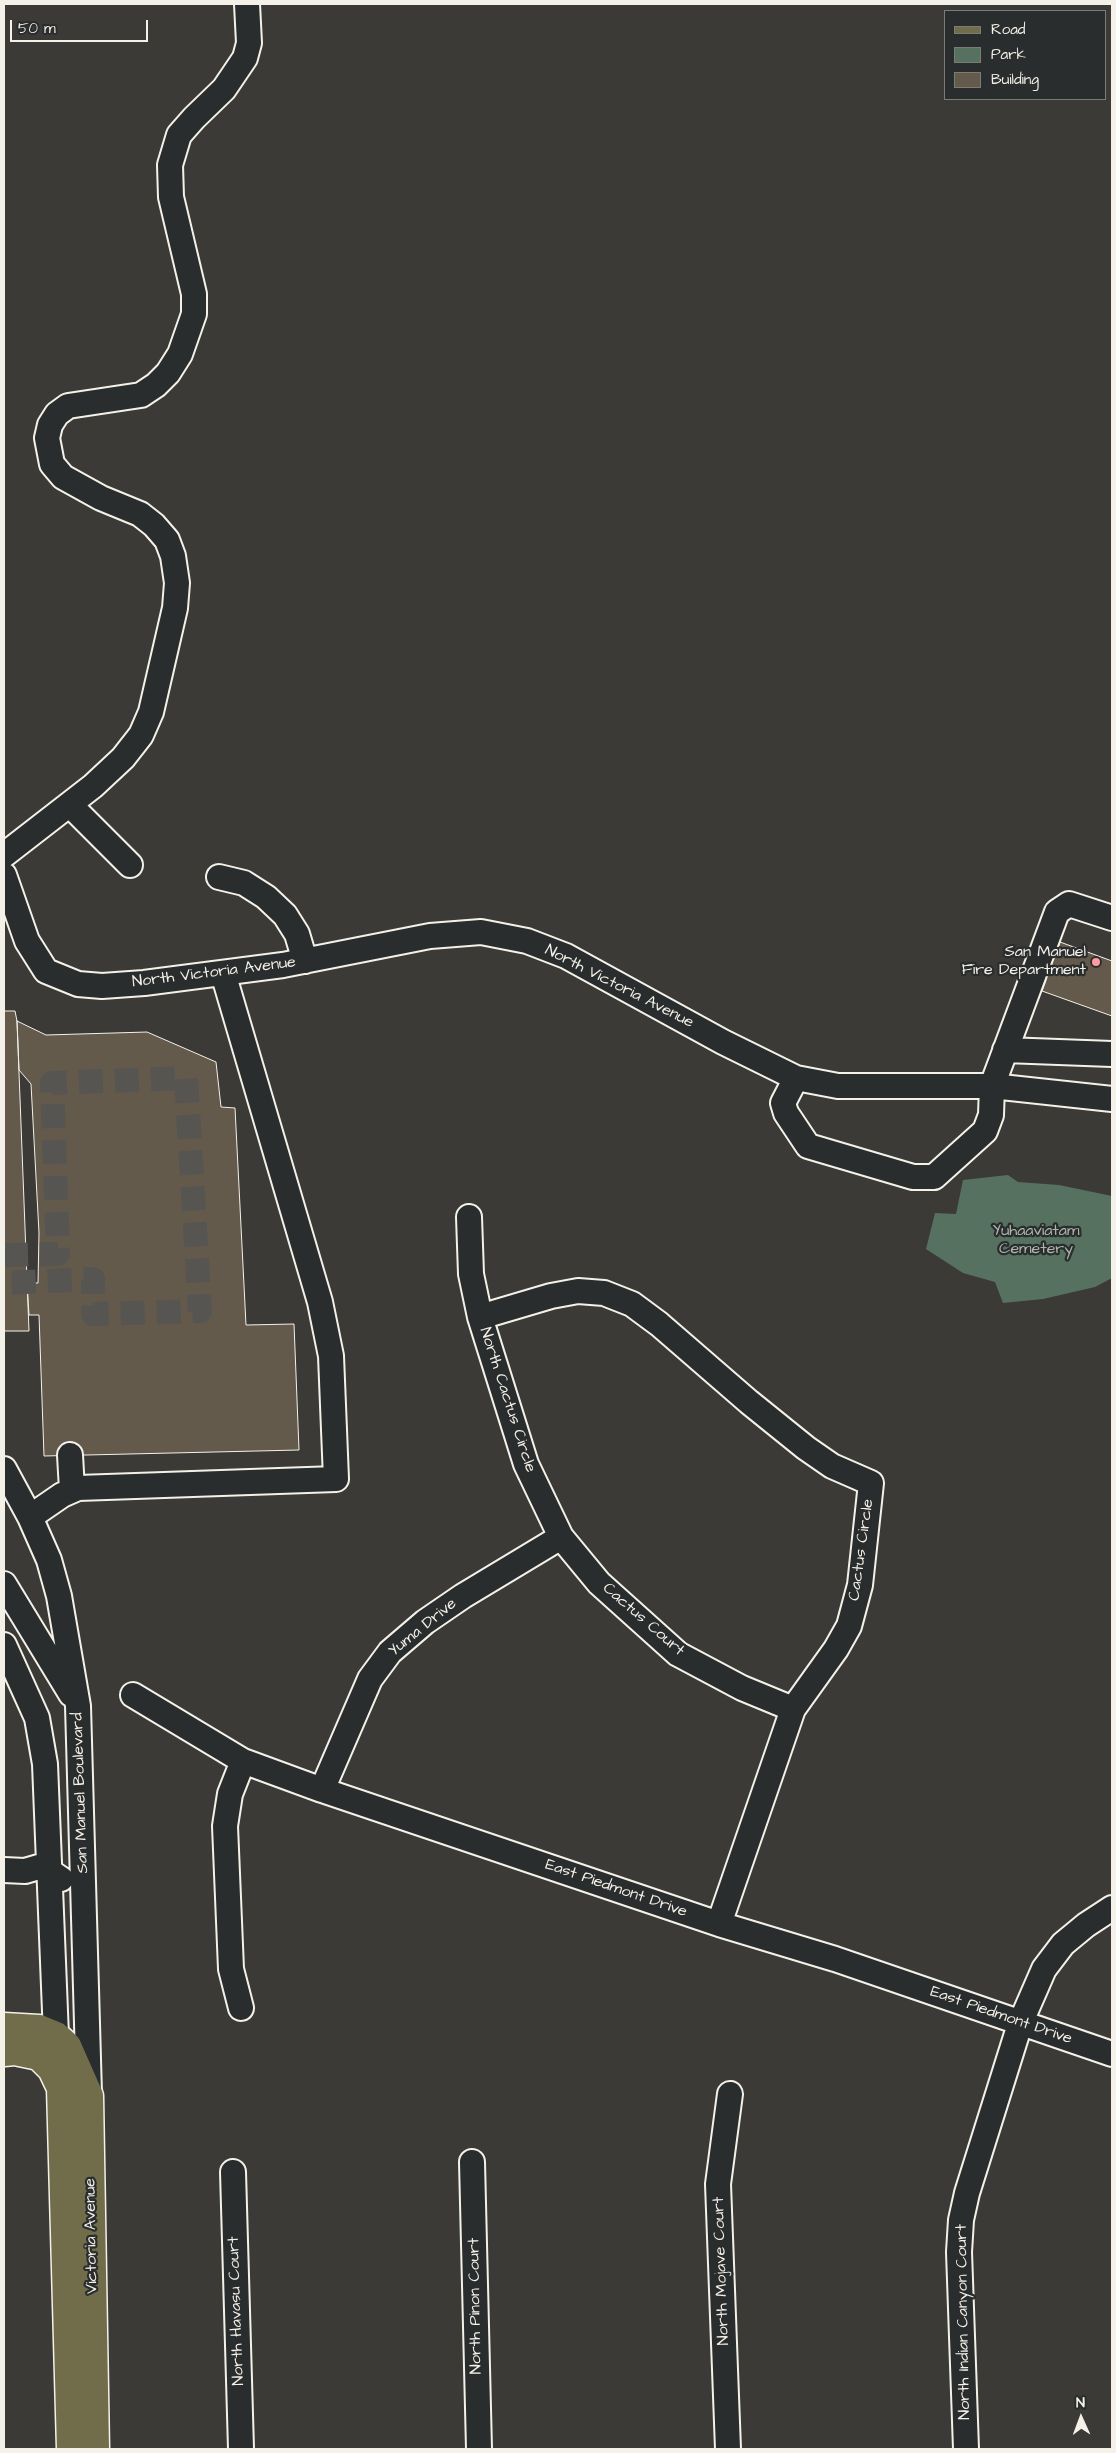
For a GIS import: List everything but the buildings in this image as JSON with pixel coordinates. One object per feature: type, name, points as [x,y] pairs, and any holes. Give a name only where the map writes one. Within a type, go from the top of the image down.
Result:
[{"type":"main road","points":[[4,2027],[45,2041],[67,2046],[89,2096]]},
{"type":"main road","points":[[4,2052],[16,2051],[45,2041]]},
{"type":"main road","name":"Victoria Avenue","points":[[45,2041],[52,2069],[61,2088],[71,2449]]},
{"type":"main road","name":"Victoria Avenue","points":[[89,2096],[95,2449]]},
{"type":"street","points":[[4,855],[70,805],[123,758],[141,735],[151,712],[171,633],[177,583],[173,556],[167,540],[154,525],[140,514],[76,486],[63,478],[52,464],[48,438],[50,425],[57,414],[68,406],[141,395],[162,379],[180,354],[194,314],[194,294],[171,198],[170,165],[180,135],[194,118],[224,89],[244,58],[249,43],[247,4]]},
{"type":"street","points":[[70,805],[130,865]]},
{"type":"street","name":"North Victoria Avenue","points":[[4,875],[27,940],[46,971],[78,984],[102,986],[224,973],[305,961],[430,936],[481,932],[527,941],[566,956],[723,1042],[796,1078],[838,1086],[992,1086],[1112,1099]]},
{"type":"street","points":[[219,877],[244,883],[266,897],[285,915],[297,934],[305,961]]},
{"type":"street","points":[[796,1078],[783,1103],[786,1113],[808,1146],[913,1177],[934,1178],[985,1131],[991,1115],[992,1086],[1024,1006],[1057,912],[1069,904],[1112,918]]},
{"type":"street","points":[[30,1517],[62,1494],[78,1488],[336,1480],[331,1356],[324,1318],[224,973]]},
{"type":"street","points":[[1005,1050],[1112,1054]]},
{"type":"street","name":"North Cactus Circle","points":[[469,1217],[471,1274],[480,1317],[526,1464],[561,1537]]},
{"type":"street","name":"Cactus Circle","points":[[480,1317],[552,1296],[578,1291],[604,1293],[632,1304],[659,1324],[749,1402],[806,1448],[832,1466],[871,1483],[860,1585],[849,1626],[836,1649],[794,1709],[719,1924]]},
{"type":"street","points":[[70,1456],[72,1490]]},
{"type":"street","points":[[4,1469],[30,1517],[49,1560],[59,1596],[78,1706]]},
{"type":"street","name":"Cactus Court","points":[[561,1537],[599,1583],[678,1654],[742,1688],[794,1709]]},
{"type":"street","name":"Yuma Drive","points":[[322,1790],[370,1679],[390,1652],[425,1622],[463,1596],[561,1537]]},
{"type":"street","name":"San Manuel Boulevard","points":[[4,1584],[78,1706],[89,2024]]},
{"type":"street","points":[[4,1645],[37,1718],[45,1764],[45,2041]]},
{"type":"street","name":"East Piedmont Drive","points":[[133,1695],[243,1761],[322,1790],[719,1924],[835,1959],[1112,2054]]},
{"type":"street","points":[[241,2008],[231,1969],[225,1826],[230,1794],[243,1761]]},
{"type":"street","points":[[4,1855],[28,1857],[46,1868],[70,1888],[85,1921]]},
{"type":"street","points":[[4,1870],[25,1871],[46,1868]]},
{"type":"street","name":"North Indian Canyon Court","points":[[966,2449],[959,2252],[961,2220],[967,2193],[1020,2024],[1044,1969],[1063,1944],[1086,1924],[1112,1908]]},
{"type":"street","name":"Victoria Avenue","points":[[89,2024],[89,2096]]},
{"type":"street","name":"North Mojave Court","points":[[728,2449],[718,2184],[730,2094]]},
{"type":"street","name":"North Pinon Court","points":[[472,2162],[479,2449]]},
{"type":"street","name":"North Havasu Court","points":[[233,2172],[241,2449]]},
{"type":"green space","name":"Yuhaaviatam Cemetery","points":[[1008,1175],[1018,1182],[1059,1185],[1112,1196],[1112,1278],[1095,1287],[1043,1299],[1003,1303],[995,1282],[963,1273],[926,1249],[935,1213],[956,1214],[963,1180]]},
{"type":"tunnel","points":[[4,1255],[58,1254],[52,1083],[186,1078],[200,1311],[93,1314],[93,1279],[4,1283]]},
{"type":"place","name":"San Manuel Fire Department","points":[[1096,962]]}]
